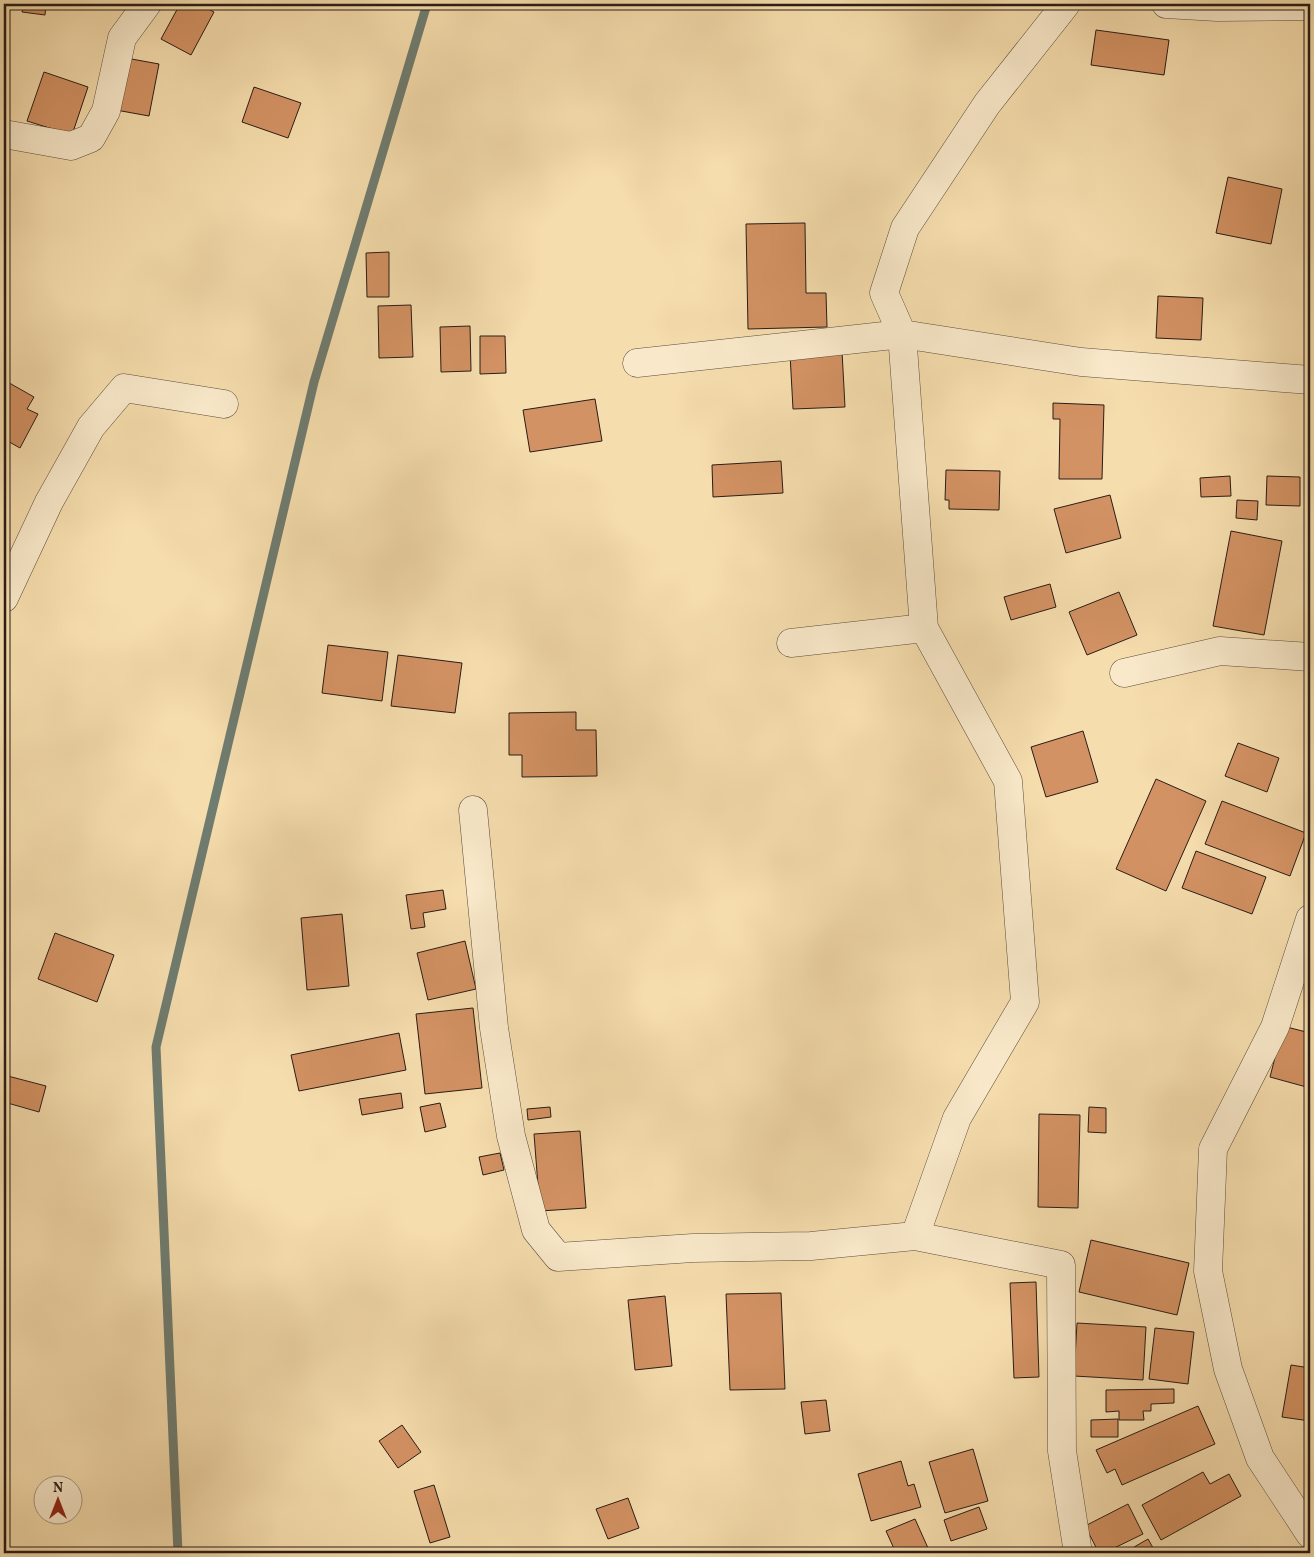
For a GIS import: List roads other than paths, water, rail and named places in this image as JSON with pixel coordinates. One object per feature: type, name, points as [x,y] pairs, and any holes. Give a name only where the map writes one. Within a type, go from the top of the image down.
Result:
[{"type":"street","points":[[4,134],[71,146],[91,138],[106,111],[122,38],[147,4]]},
{"type":"street","points":[[915,1236],[958,1118],[1025,1002],[1008,781],[924,628],[902,334],[884,293],[906,228],[987,104],[1066,4]]},
{"type":"street","points":[[1166,4],[1217,7],[1310,6]]},
{"type":"street","points":[[637,363],[902,334],[1081,362],[1310,380]]},
{"type":"street","points":[[4,598],[49,502],[92,427],[124,388],[224,404]]},
{"type":"street","points":[[791,643],[924,628]]},
{"type":"street","points":[[1124,673],[1220,650],[1310,658]]},
{"type":"street","points":[[473,810],[494,1028],[511,1136],[536,1230],[558,1257],[693,1248],[811,1246],[915,1236],[1061,1265],[1062,1451],[1078,1553]]},
{"type":"street","points":[[1310,919],[1275,1027],[1213,1149],[1208,1271],[1228,1369],[1260,1458],[1310,1534]]},
{"type":"waterway","points":[[178,1553],[156,1047],[314,382],[427,4]]}]
